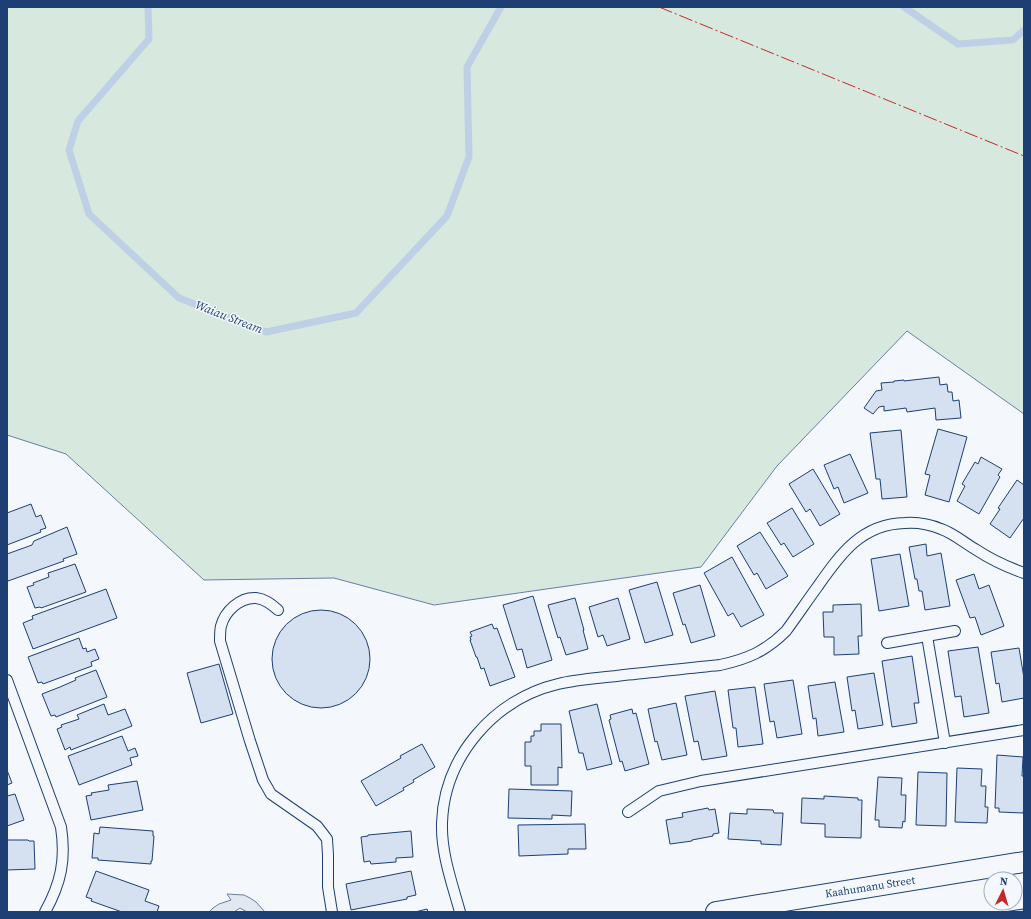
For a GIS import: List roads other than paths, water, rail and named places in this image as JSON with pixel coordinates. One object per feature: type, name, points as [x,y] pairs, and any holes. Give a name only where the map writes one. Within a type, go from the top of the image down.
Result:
[{"type":"street","name":"Kaahumanu Street","points":[[716,912],[1024,862]]},
{"type":"lane","points":[[460,912],[446,862],[442,824],[444,801],[456,765],[475,735],[504,709],[517,701],[543,688],[574,680],[720,665],[740,661],[753,656],[776,641],[786,631],[838,558],[852,543],[866,533],[880,527],[897,523],[926,524],[942,529],[981,553],[1024,573]]},
{"type":"lane","points":[[278,610],[272,604],[264,600],[254,598],[242,601],[233,606],[225,615],[220,626],[220,642],[263,780],[271,794],[317,826],[327,839],[328,887],[332,912]]},
{"type":"lane","points":[[887,643],[955,631]]},
{"type":"lane","points":[[927,636],[945,743]]},
{"type":"lane","points":[[7,680],[61,827],[63,843],[60,878],[54,896],[45,912]]},
{"type":"lane","points":[[628,812],[659,791],[701,781],[1024,730]]},
{"type":"waterway","name":"Waiau Stream","points":[[148,7],[149,39],[78,121],[69,150],[89,214],[179,298],[266,332],[356,313],[447,216],[469,157],[467,67],[501,7]]},
{"type":"waterway","name":"Waiau Stream","points":[[904,7],[958,44],[1013,40],[1024,30]]}]
